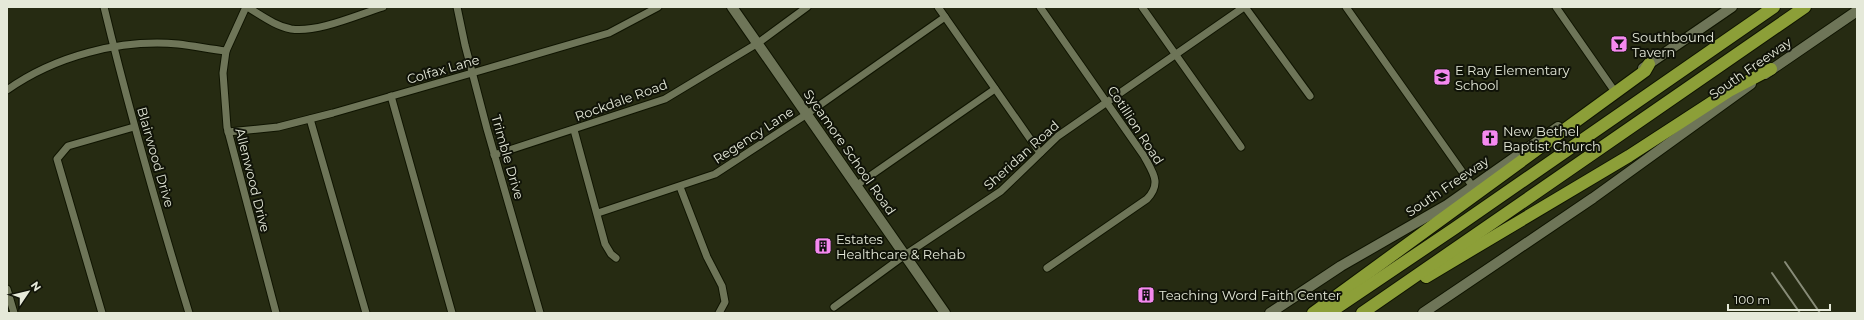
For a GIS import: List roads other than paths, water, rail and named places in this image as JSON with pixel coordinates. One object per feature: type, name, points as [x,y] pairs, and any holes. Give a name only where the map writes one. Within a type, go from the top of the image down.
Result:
[{"type":"highway","points":[[1329,313],[1455,228],[1774,7]]},
{"type":"highway","name":"South Freeway","points":[[1362,313],[1805,7]]},
{"type":"highway","points":[[1313,313],[1524,161],[1645,71],[1649,64]]},
{"type":"highway","points":[[1388,296],[1452,262],[1630,156],[1729,91],[1771,69]]},
{"type":"main road","name":"Sycamore School Road","points":[[732,7],[945,313]]},
{"type":"main road","name":"South Freeway","points":[[1270,313],[1336,270],[1447,205],[1732,7]]},
{"type":"main road","name":"South Freeway","points":[[1423,313],[1593,198],[1771,69],[1857,11]]},
{"type":"street","name":"Blairwood Drive","points":[[104,7],[113,48],[134,127],[189,313]]},
{"type":"street","points":[[246,7],[271,22],[292,29],[309,29],[322,26],[383,7]]},
{"type":"street","name":"Allenwood Drive","points":[[246,7],[226,51],[223,73],[228,132],[276,313]]},
{"type":"street","name":"Trimble Drive","points":[[457,7],[472,73],[494,155],[540,313]]},
{"type":"street","name":"Colfax Lane","points":[[228,132],[278,127],[472,73],[609,33],[658,7]]},
{"type":"street","name":"Rockdale Road","points":[[494,155],[665,99],[758,43],[807,7]]},
{"type":"street","points":[[938,7],[1040,153]]},
{"type":"street","name":"Cotillion Road","points":[[1040,7],[1144,156],[1155,176],[1156,182],[1153,193],[1132,211],[1047,268]]},
{"type":"street","points":[[1142,7],[1241,147]]},
{"type":"street","points":[[1245,7],[1310,96]]},
{"type":"street","name":"Sheridan Road","points":[[834,307],[905,255],[1001,191],[1058,136],[1245,7]]},
{"type":"street","points":[[1346,7],[1473,187]]},
{"type":"street","points":[[1556,7],[1613,89]]},
{"type":"street","name":"Regency Lane","points":[[598,214],[715,174],[807,114],[945,17]]},
{"type":"street","points":[[7,90],[16,83],[81,54],[113,48],[141,45],[177,44],[226,51]]},
{"type":"street","points":[[856,185],[995,89]]},
{"type":"street","points":[[391,96],[452,313]]},
{"type":"street","points":[[310,119],[366,313]]},
{"type":"street","points":[[102,313],[57,159],[68,146],[134,127]]},
{"type":"street","points":[[574,130],[605,244],[611,254],[616,258]]},
{"type":"street","points":[[680,187],[707,257],[722,286],[725,302],[719,313]]},
{"type":"street","points":[[7,288],[14,313]]},
{"type":"railway","points":[[1785,262],[1820,313]]},
{"type":"railway","points":[[1772,273],[1800,313]]},
{"type":"place","name":"Southbound Tavern","points":[[1619,44]]},
{"type":"place","name":"E Ray Elementary School","points":[[1442,77]]},
{"type":"place","name":"New Bethel Baptist Church","points":[[1490,138]]},
{"type":"place","name":"Estates Healthcare & Rehab","points":[[823,246]]},
{"type":"place","name":"Teaching Word Faith Center","points":[[1146,295]]}]
